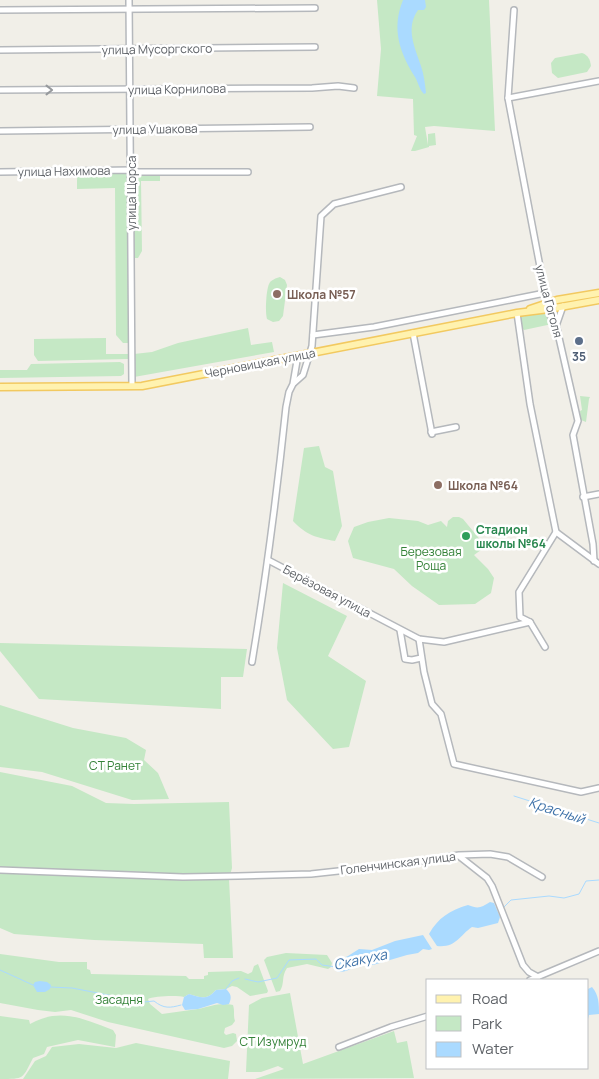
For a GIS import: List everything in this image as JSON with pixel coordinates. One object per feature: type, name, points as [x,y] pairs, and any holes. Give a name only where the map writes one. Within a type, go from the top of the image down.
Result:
[{"type":"main road","name":"Черновицкая улица","points":[[0,387],[142,386],[517,313],[599,293]]},
{"type":"main road","name":"Черновицкая улица","points":[[548,306],[563,306],[599,300]]},
{"type":"street","name":"улица Щорса","points":[[129,0],[132,386]]},
{"type":"street","points":[[0,10],[315,8]]},
{"type":"street","name":"улица Гоголя","points":[[514,10],[508,98],[545,293],[556,327],[578,421],[572,435],[592,538],[594,560]]},
{"type":"street","name":"улица Мусоргского","points":[[0,50],[315,47]]},
{"type":"street","points":[[508,98],[599,81]]},
{"type":"street","name":"улица Корнилова","points":[[0,90],[312,88],[338,86],[354,88]]},
{"type":"street","name":"улица Ушакова","points":[[0,131],[310,127]]},
{"type":"street","name":"улица Нахимова","points":[[0,172],[131,170],[138,172],[248,172]]},
{"type":"street","name":"Берёзовая улица","points":[[293,384],[303,375],[313,335],[321,216],[334,204],[401,187]]},
{"type":"street","points":[[313,335],[374,327],[545,293]]},
{"type":"street","points":[[556,327],[563,306]]},
{"type":"street","points":[[517,313],[530,404],[556,532],[599,564]]},
{"type":"street","points":[[413,333],[432,433],[456,427]]},
{"type":"street","name":"Берёзовая улица","points":[[298,355],[293,384],[286,407],[270,529],[268,560],[419,639],[444,642],[530,622]]},
{"type":"street","points":[[583,497],[599,494]]},
{"type":"street","points":[[544,647],[530,622],[520,617],[519,592],[556,532]]},
{"type":"street","points":[[252,662],[268,560]]},
{"type":"street","points":[[400,630],[405,659],[421,658]]},
{"type":"street","points":[[419,639],[421,658],[432,704],[442,714],[454,764],[581,792],[599,788]]},
{"type":"street","points":[[458,855],[487,878],[522,965],[538,977]]},
{"type":"street","name":"Голенчинская улица","points":[[0,870],[196,878],[310,874],[402,864],[458,855],[503,855],[542,877]]},
{"type":"street","points":[[533,979],[599,951]]},
{"type":"street","points":[[339,1047],[391,1027],[426,1017]]},
{"type":"green space","points":[[377,0],[489,0],[495,131],[434,126],[425,127],[428,145],[428,134],[435,133],[436,145],[411,151],[417,136],[414,135],[413,99],[377,96],[381,49]]},
{"type":"green space","points":[[582,53],[590,61],[591,66],[587,72],[558,78],[552,73],[551,63],[555,58]]},
{"type":"green space","points":[[77,171],[160,172],[160,181],[141,181],[142,251],[138,258],[132,258],[132,343],[123,343],[116,335],[115,188],[77,189]]},
{"type":"green space","points":[[280,277],[285,280],[287,285],[283,316],[279,321],[273,322],[267,319],[267,291],[270,283]]},
{"type":"green space","points":[[547,312],[552,324],[524,330],[522,328],[519,316]]},
{"type":"green space","points":[[248,328],[251,345],[272,342],[274,352],[134,377],[134,354],[152,352],[178,343]]},
{"type":"green space","points":[[106,338],[106,354],[128,354],[128,359],[38,361],[34,355],[34,339]]},
{"type":"green space","points":[[120,362],[124,364],[124,374],[121,376],[0,378],[0,370],[27,370],[31,364]]},
{"type":"green space","points":[[580,396],[590,397],[586,422],[581,420]]},
{"type":"green space","points":[[319,446],[325,467],[333,471],[342,526],[335,541],[312,535],[293,521],[304,448]]},
{"type":"green space","name":"Березовая Роща","points":[[453,517],[463,519],[482,542],[481,550],[474,555],[494,578],[491,593],[475,604],[439,605],[412,586],[394,569],[353,558],[348,541],[354,527],[389,518],[418,521],[428,525],[441,521],[447,527],[448,521]]},
{"type":"green space","points":[[283,583],[347,616],[328,656],[366,681],[349,747],[333,749],[287,700],[277,648]]},
{"type":"green space","points":[[0,643],[247,649],[243,677],[221,677],[221,709],[39,699],[0,651]]},
{"type":"green space","name":"СТ Ранет","points":[[0,705],[73,728],[126,738],[146,750],[144,760],[158,773],[169,799],[132,800],[42,772],[0,767]]},
{"type":"green space","points":[[0,772],[72,786],[106,803],[229,802],[232,868],[229,879],[233,958],[204,958],[203,944],[94,940],[14,934],[0,928]]},
{"type":"green space","points":[[286,953],[327,955],[332,963],[331,967],[328,969],[307,964],[287,968],[280,991],[276,992],[264,960],[267,957]]},
{"type":"green space","name":"Засадня","points":[[0,954],[59,962],[87,962],[87,969],[90,970],[91,974],[186,976],[189,979],[204,979],[208,972],[241,971],[248,974],[258,964],[268,991],[267,993],[250,996],[237,987],[232,986],[216,990],[207,997],[189,994],[184,997],[166,996],[148,999],[150,1004],[162,1014],[219,1004],[233,1005],[235,1021],[232,1025],[225,1028],[224,1033],[226,1035],[236,1034],[237,1041],[232,1046],[224,1048],[108,1022],[71,1010],[55,1012],[0,1003]]},
{"type":"green space","name":"СТ Изумруд","points":[[290,993],[303,1064],[394,1031],[397,1043],[407,1041],[414,1078],[255,1079],[284,1069],[278,1066],[261,1072],[246,1072],[249,1005],[262,998]]},
{"type":"green space","points":[[0,1016],[29,1020],[30,1024],[52,1016],[72,1016],[113,1030],[116,1035],[115,1047],[78,1040],[47,1047],[44,1054],[33,1058],[22,1076],[14,1079],[0,1079]]},
{"type":"green space","points":[[136,1043],[230,1061],[228,1079],[23,1079],[35,1061],[46,1056],[52,1047],[79,1044],[116,1048]]},
{"type":"water","points":[[403,0],[425,0],[426,7],[424,10],[418,10],[412,24],[412,38],[424,76],[426,93],[424,94],[401,50],[398,21]]},
{"type":"water","points":[[490,902],[494,903],[500,917],[498,923],[478,928],[472,927],[457,941],[443,946],[437,946],[429,934],[436,923],[450,912],[468,905],[474,907],[484,906]]},
{"type":"water","points":[[423,935],[432,949],[423,949],[418,953],[373,965],[363,964],[341,972],[336,971],[334,967],[336,962],[359,949],[372,950],[395,941]]},
{"type":"water","points":[[40,981],[51,985],[50,989],[45,992],[37,992],[33,985],[35,982]]},
{"type":"water","points":[[592,987],[597,996],[599,1014],[589,1015],[589,988]]},
{"type":"water","points":[[226,989],[230,996],[229,1004],[217,1003],[198,1009],[185,1010],[182,1005],[184,997],[189,994],[207,997],[216,990]]},
{"type":"waterway","name":"Красный","points":[[514,796],[599,823]]},
{"type":"waterway","name":"Скакуха","points":[[504,907],[511,900],[549,896],[564,898],[579,894],[586,881],[599,880]]},
{"type":"waterway","name":"Скакуха","points":[[245,979],[258,982],[277,978],[289,960],[316,959],[322,965],[336,967]]},
{"type":"waterway","name":"Скакуха","points":[[0,970],[33,985]]},
{"type":"waterway","name":"Скакуха","points":[[226,989],[232,981],[239,978]]},
{"type":"waterway","name":"Скакуха","points":[[50,987],[72,988],[144,1002],[154,1001],[167,1007],[181,1005]]},
{"type":"place","name":"Школа №57","points":[[277,294]]},
{"type":"place","name":"35","points":[[579,341]]},
{"type":"place","name":"Школа №64","points":[[438,485]]},
{"type":"place","name":"Стадион школы №64","points":[[466,536]]}]
